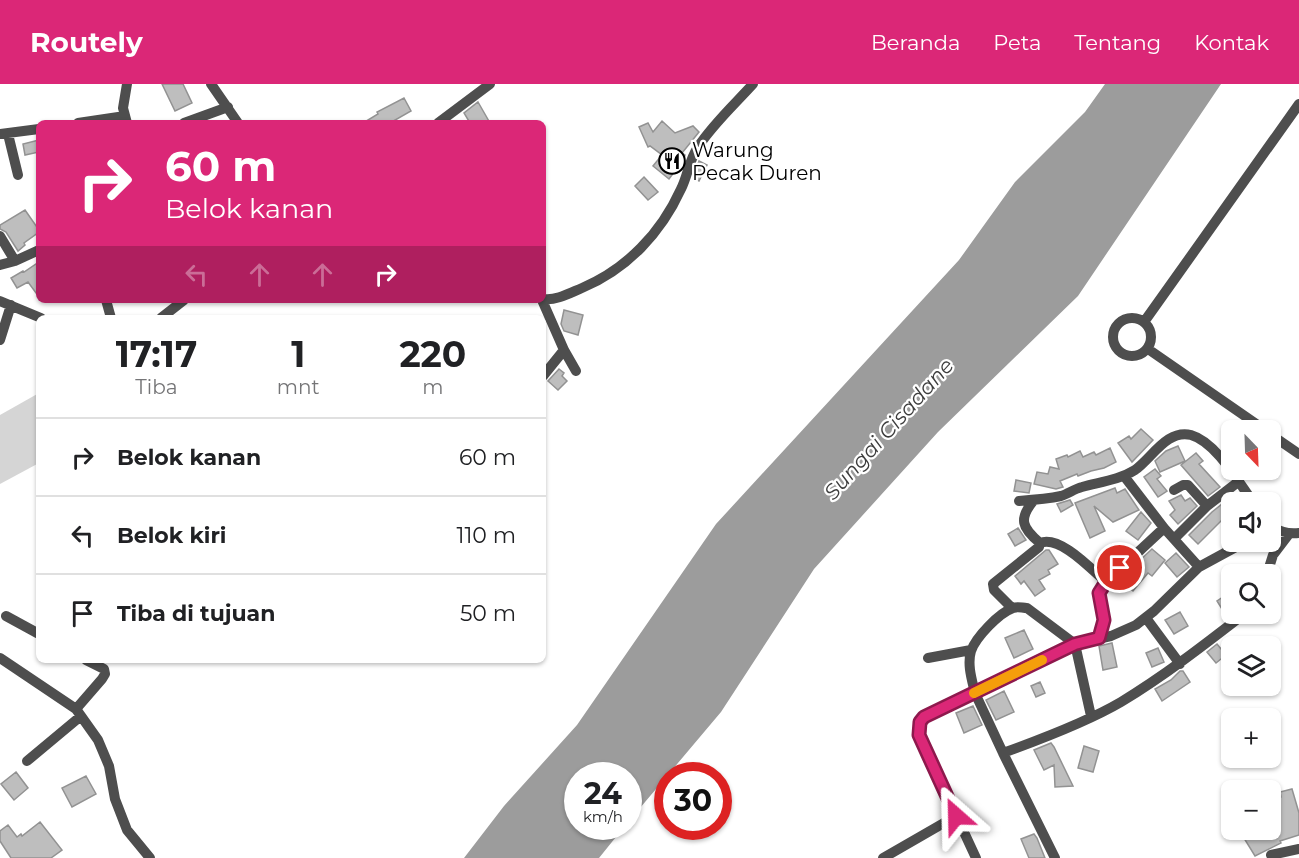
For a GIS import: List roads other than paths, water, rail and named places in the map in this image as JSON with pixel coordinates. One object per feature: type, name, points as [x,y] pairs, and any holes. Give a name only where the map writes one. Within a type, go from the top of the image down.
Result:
[{"type":"street","points":[[126,119],[123,108],[127,84]]},
{"type":"street","points":[[211,84],[236,120]]},
{"type":"street","points":[[442,120],[490,84]]},
{"type":"street","points":[[546,299],[558,297],[598,281],[632,258],[661,226],[682,188],[692,157],[699,145],[753,84]]},
{"type":"street","points":[[1144,322],[1299,104]]},
{"type":"street","points":[[192,120],[228,107]]},
{"type":"street","points":[[18,175],[4,134],[36,129]]},
{"type":"street","points":[[0,236],[15,261]]},
{"type":"street","points":[[0,265],[36,251]]},
{"type":"street","points":[[0,340],[5,303],[36,316]]},
{"type":"street","points":[[165,315],[180,303]]},
{"type":"street","points":[[545,303],[564,350],[576,371]]},
{"type":"street","points":[[1135,318],[1144,322],[1152,334],[1148,349],[1140,356],[1130,357],[1120,353],[1114,345],[1112,335],[1116,326],[1124,319],[1135,318]]},
{"type":"street","points":[[1148,349],[1251,420]]},
{"type":"street","points":[[546,372],[564,350]]},
{"type":"street","points":[[1019,501],[1060,496],[1078,488],[1124,476],[1146,461],[1166,441],[1184,434],[1201,439],[1212,448],[1246,492]]},
{"type":"street","points":[[1281,442],[1299,454]]},
{"type":"street","points":[[1124,476],[1164,528],[1199,567]]},
{"type":"street","points":[[1174,539],[1207,506],[1238,482]]},
{"type":"street","points":[[1174,490],[1188,485],[1207,506]]},
{"type":"street","points":[[1034,500],[1025,511],[1024,525],[1040,543]]},
{"type":"street","points":[[1099,638],[1104,620],[1099,593],[1106,582],[1164,528]]},
{"type":"street","points":[[1270,564],[1273,555],[1294,534]]},
{"type":"street","points":[[1040,543],[1051,541],[1066,549],[1106,582]]},
{"type":"street","points":[[1012,608],[994,590],[993,584],[1039,547],[1040,543]]},
{"type":"street","points":[[976,858],[919,735],[918,729],[924,717],[1075,644],[1111,636],[1126,630],[1146,618],[1199,567],[1227,552]]},
{"type":"street","points":[[1055,858],[975,693],[969,667],[971,650],[993,621],[1012,608],[1027,609],[1075,644],[1090,716]]},
{"type":"street","points":[[6,616],[36,632]]},
{"type":"street","points":[[1146,618],[1180,664]]},
{"type":"street","points":[[1003,753],[1120,702],[1180,664],[1231,624]]},
{"type":"street","points":[[928,658],[971,650]]},
{"type":"street","points":[[0,658],[79,713],[98,740],[109,766],[115,800],[128,830],[150,858]]},
{"type":"street","points":[[27,761],[79,713],[102,680],[105,674],[104,669],[93,663]]},
{"type":"street","points":[[883,858],[956,816]]},
{"type":"street","points":[[1271,855],[1299,849]]},
{"type":"water","name":"Sungai Cisadane","points":[[1105,84],[1221,84],[1078,296],[938,432],[814,569],[721,712],[679,762],[654,762],[654,791],[642,806],[642,762],[564,762],[564,840],[614,840],[599,858],[464,858],[504,806],[577,725],[716,524],[959,260],[1015,182],[1085,112]]},
{"type":"place","name":"Warung Pecak Duren","points":[[672,161]]}]
